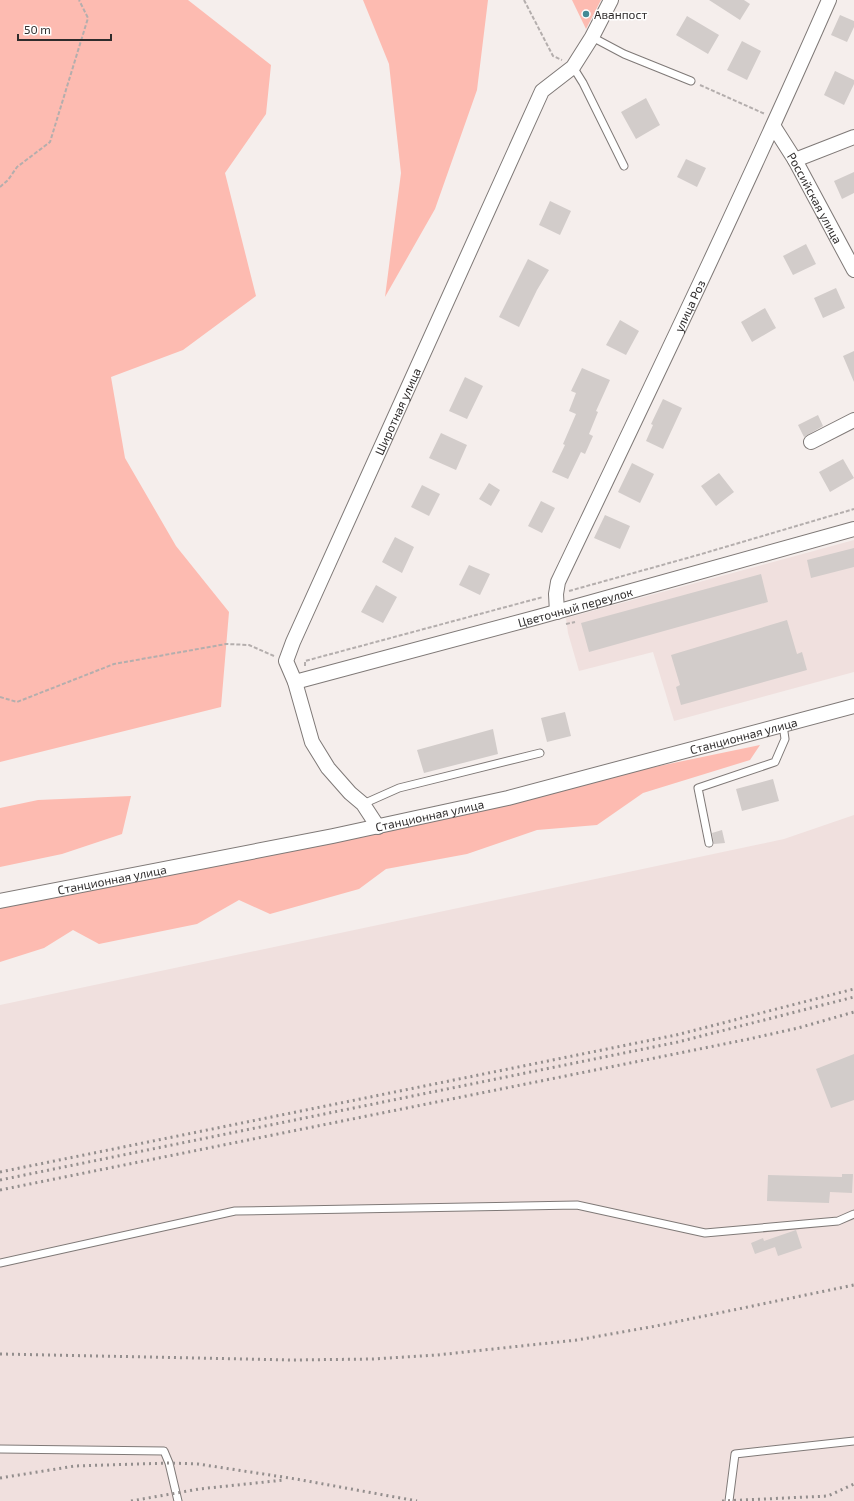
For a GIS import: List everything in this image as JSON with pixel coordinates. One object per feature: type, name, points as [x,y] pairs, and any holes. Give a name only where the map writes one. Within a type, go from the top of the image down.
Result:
[{"type":"street","name":"Широтная улица","points":[[286,661],[293,642],[542,91],[573,67],[592,37],[612,0]]},
{"type":"street","name":"улица Роз","points":[[557,612],[556,594],[558,582],[776,123],[829,0]]},
{"type":"street","name":"Российская улица","points":[[776,123],[853,266]]},
{"type":"street","points":[[796,160],[854,137]]},
{"type":"street","points":[[811,442],[854,420]]},
{"type":"street","name":"Цветочный переулок","points":[[295,682],[557,612],[854,529]]},
{"type":"street","points":[[286,661],[295,682],[312,742],[328,768],[350,793],[363,804],[378,827]]},
{"type":"street","name":"Станционная улица","points":[[0,901],[378,827],[508,798],[854,706]]},
{"type":"lane","points":[[592,37],[624,54],[691,81]]},
{"type":"lane","points":[[573,67],[624,166]]},
{"type":"lane","points":[[709,843],[698,788],[775,762],[785,739],[783,725]]},
{"type":"lane","points":[[363,804],[399,788],[540,753]]},
{"type":"lane","points":[[0,1263],[235,1211],[577,1205],[705,1233],[838,1221],[854,1214]]},
{"type":"lane","points":[[729,1501],[735,1454],[854,1441]]},
{"type":"lane","points":[[0,1449],[164,1451],[169,1463],[178,1501]]},
{"type":"path","points":[[0,187],[8,180],[17,167],[50,142],[88,18],[79,0]]},
{"type":"path","points":[[524,0],[553,56],[573,67]]},
{"type":"path","points":[[691,81],[776,123]]},
{"type":"path","points":[[0,697],[16,702],[114,664],[226,644],[249,645],[286,661]]},
{"type":"shaded area","points":[[0,0],[188,0],[271,65],[266,114],[225,173],[256,296],[183,350],[111,377],[125,458],[176,546],[229,612],[221,707],[0,762]]},
{"type":"shaded area","points":[[363,0],[488,0],[477,90],[435,209],[385,297],[401,173],[389,64]]},
{"type":"shaded area","name":"Аванпост","points":[[572,0],[601,0],[586,29]]},
{"type":"shaded area","points":[[854,540],[854,672],[674,721],[653,652],[579,671],[568,633],[566,618]]},
{"type":"shaded area","points":[[760,745],[750,760],[643,793],[597,825],[537,830],[467,854],[386,869],[359,889],[270,914],[239,900],[197,924],[99,944],[73,930],[44,948],[0,962],[0,903]]},
{"type":"shaded area","points":[[131,796],[122,834],[62,854],[0,867],[0,808],[38,800]]},
{"type":"shaded area","points":[[854,815],[854,1501],[0,1501],[0,1005],[784,839]]},
{"type":"building","points":[[709,0],[744,0],[750,4],[740,20]]},
{"type":"building","points":[[840,15],[854,21],[854,27],[847,42],[831,35]]},
{"type":"building","points":[[687,16],[719,35],[708,54],[676,35]]},
{"type":"building","points":[[742,41],[761,51],[747,80],[727,70]]},
{"type":"building","points":[[835,71],[854,80],[854,84],[844,105],[824,95]]},
{"type":"building","points":[[646,98],[660,125],[636,139],[621,112]]},
{"type":"building","points":[[686,159],[706,168],[697,187],[677,177]]},
{"type":"building","points":[[854,172],[854,193],[842,199],[834,181]]},
{"type":"building","points":[[550,201],[571,211],[560,235],[539,225]]},
{"type":"building","points":[[806,244],[816,264],[793,275],[783,256]]},
{"type":"building","points":[[528,259],[549,270],[537,290],[519,327],[499,317]]},
{"type":"building","points":[[836,288],[845,308],[823,318],[814,298]]},
{"type":"building","points":[[765,308],[776,328],[752,342],[741,322]]},
{"type":"building","points":[[620,320],[639,331],[626,355],[606,345]]},
{"type":"building","points":[[854,351],[854,382],[843,356]]},
{"type":"building","points":[[582,368],[610,380],[596,411],[598,412],[589,434],[593,436],[585,454],[581,452],[568,479],[552,472],[565,445],[563,444],[576,414],[569,411],[576,393],[571,391]]},
{"type":"building","points":[[465,377],[483,386],[467,419],[449,411]]},
{"type":"building","points":[[663,399],[682,408],[663,449],[646,441],[653,425],[651,424]]},
{"type":"building","points":[[818,415],[823,426],[804,437],[798,425]]},
{"type":"building","points":[[441,433],[467,445],[456,470],[429,458]]},
{"type":"building","points":[[843,459],[854,478],[830,492],[819,472]]},
{"type":"building","points":[[632,463],[654,474],[640,503],[618,492]]},
{"type":"building","points":[[719,473],[734,492],[716,506],[701,486]]},
{"type":"building","points":[[489,483],[500,490],[491,506],[479,499]]},
{"type":"building","points":[[422,485],[440,494],[429,516],[411,507]]},
{"type":"building","points":[[541,501],[555,508],[542,533],[528,526]]},
{"type":"building","points":[[605,515],[630,526],[620,549],[594,538]]},
{"type":"building","points":[[395,537],[414,547],[402,573],[382,562]]},
{"type":"building","points":[[854,548],[854,567],[811,578],[807,560]]},
{"type":"building","points":[[469,565],[490,574],[480,595],[459,585]]},
{"type":"building","points":[[761,574],[768,602],[589,652],[581,623]]},
{"type":"building","points":[[376,585],[397,597],[383,623],[361,612]]},
{"type":"building","points":[[787,620],[797,654],[802,652],[807,670],[681,705],[676,687],[680,685],[671,655]]},
{"type":"building","points":[[565,712],[571,736],[547,742],[541,718]]},
{"type":"building","points":[[493,729],[498,754],[424,773],[417,750]]},
{"type":"building","points":[[773,779],[779,801],[742,811],[736,789]]},
{"type":"building","points":[[722,830],[725,843],[714,844],[712,833]]},
{"type":"building","points":[[854,1054],[854,1100],[831,1108],[816,1069]]},
{"type":"building","points":[[842,1174],[853,1174],[852,1193],[830,1192],[829,1203],[767,1201],[768,1175],[842,1177]]},
{"type":"building","points":[[796,1230],[802,1248],[778,1256],[775,1247],[755,1254],[751,1243],[763,1238],[764,1241]]},
{"type":"railway","points":[[0,1172],[676,1035],[854,989]]},
{"type":"railway","points":[[0,1180],[678,1042],[854,997]]},
{"type":"railway","points":[[0,1190],[749,1039],[798,1028],[854,1012]]},
{"type":"railway","points":[[0,1354],[293,1360],[372,1359],[437,1355],[577,1340],[656,1326],[854,1285]]},
{"type":"railway","points":[[0,1478],[75,1466],[169,1463],[198,1464],[296,1479],[417,1501]]},
{"type":"railway","points":[[131,1501],[199,1489],[284,1480]]},
{"type":"railway","points":[[722,1501],[828,1496],[854,1484]]},
{"type":"place","name":"Аванпост","points":[[586,14]]}]
